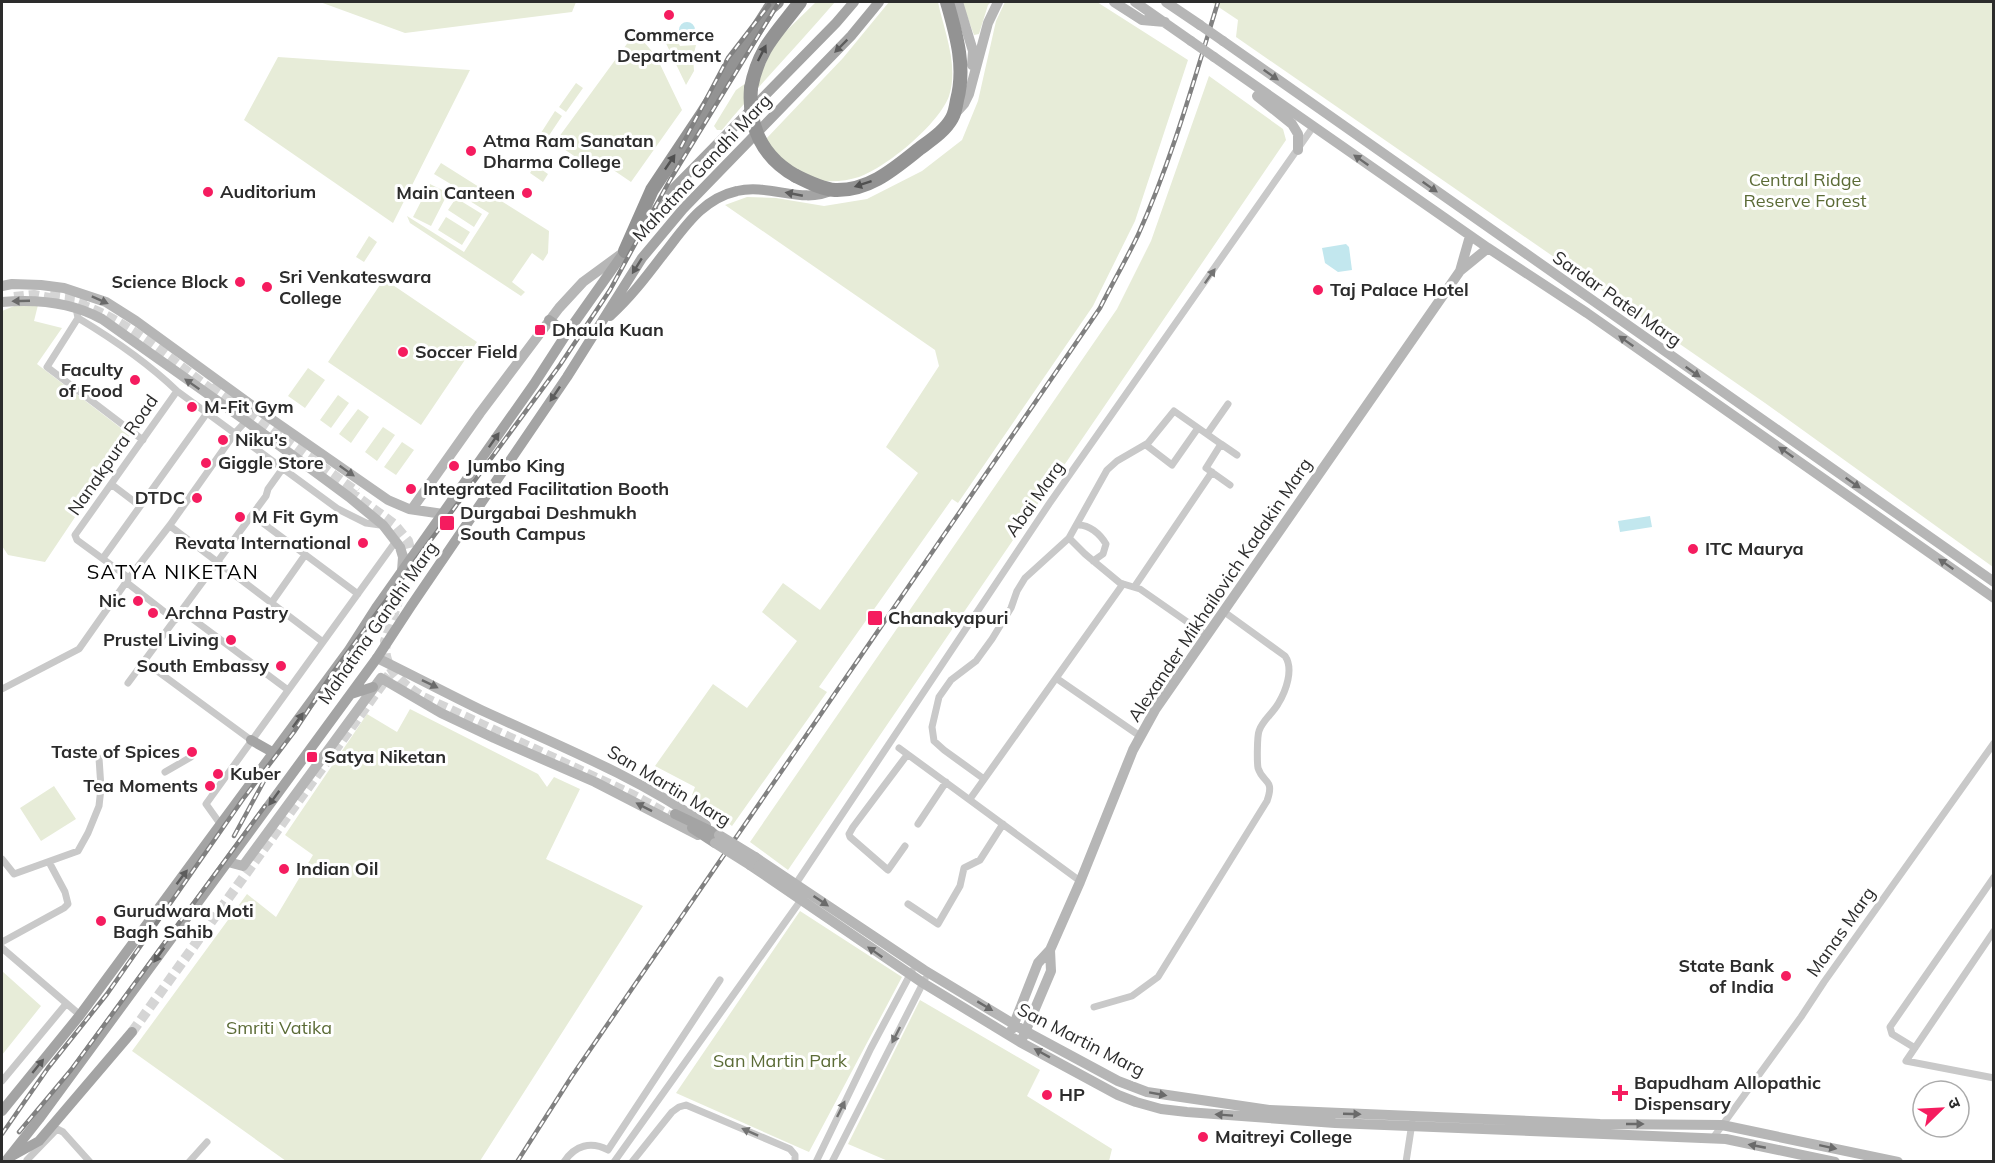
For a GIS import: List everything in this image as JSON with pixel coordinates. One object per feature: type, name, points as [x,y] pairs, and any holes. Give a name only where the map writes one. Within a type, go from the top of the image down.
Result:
[{"type":"highway","points":[[625,251],[652,190],[770,8],[777,2]]},
{"type":"highway","points":[[800,2],[769,40],[759,58],[750,87],[751,115],[759,141],[776,162],[796,176],[832,190],[863,185],[885,175],[933,138],[952,118],[959,92],[961,63],[947,2]]},
{"type":"main road","points":[[784,24],[808,2]]},
{"type":"main road","name":"Mahatma Gandhi Marg","points":[[2,1111],[80,1015],[349,651],[567,333],[668,194],[783,78],[854,2]]},
{"type":"main road","name":"Mahatma Gandhi Marg","points":[[6,1160],[39,1119],[377,658],[567,376],[642,258],[683,209],[851,36],[879,2]]},
{"type":"main road","points":[[599,326],[626,302],[693,217],[716,199],[732,192],[748,189],[775,190],[807,196],[821,195],[832,190]]},
{"type":"main road","points":[[549,320],[567,333]]},
{"type":"main road","points":[[350,695],[373,687]]},
{"type":"main road","points":[[251,740],[274,753]]},
{"type":"main road","points":[[674,815],[717,839]]},
{"type":"main road","points":[[6,1160],[39,1141],[132,1032]]},
{"type":"street","points":[[958,2],[973,51],[971,85]]},
{"type":"street","points":[[952,118],[964,104],[988,23],[998,2]]},
{"type":"street","points":[[1114,2],[1142,20],[1165,22]]},
{"type":"street","points":[[1135,2],[1217,60],[1226,71],[1292,124],[1298,134],[1298,150]]},
{"type":"street","name":"Sardar Patel Marg","points":[[1166,2],[1994,582]]},
{"type":"street","name":"Sardar Patel Marg","points":[[1217,60],[1470,236],[1587,313],[1994,598]]},
{"type":"street","name":"Abai Marg","points":[[793,888],[1049,504],[1314,128]]},
{"type":"street","points":[[1460,271],[1470,236]]},
{"type":"street","points":[[1460,271],[1488,248]]},
{"type":"street","points":[[412,509],[549,320],[582,282],[625,251]]},
{"type":"street","name":"Alexander Mikhailovich Kadakin Marg","points":[[1050,950],[1140,736],[1167,690],[1460,271]]},
{"type":"street","points":[[2,286],[12,284],[64,288],[106,302],[388,500],[412,509],[443,514]]},
{"type":"street","points":[[2,302],[37,301],[102,319],[246,421],[383,525],[400,547],[403,558],[402,571]]},
{"type":"street","points":[[77,313],[116,340],[177,391],[338,509],[366,523],[383,525]]},
{"type":"street","points":[[77,313],[47,367],[143,440]]},
{"type":"street","name":"Nanakpura Road","points":[[103,558],[77,540],[75,535],[177,391]]},
{"type":"street","points":[[1207,434],[1227,404]]},
{"type":"street","points":[[984,779],[934,741],[932,727],[939,697],[951,680],[976,661],[992,639],[1011,608],[1025,578],[1069,538],[1107,470],[1117,461],[1146,445],[1174,411],[1237,455]]},
{"type":"street","points":[[175,621],[103,558],[207,413]]},
{"type":"street","points":[[2,689],[79,649],[246,421]]},
{"type":"street","points":[[1146,445],[1172,465],[1198,428]]},
{"type":"street","points":[[1221,444],[1206,468],[1230,485]]},
{"type":"street","points":[[128,683],[266,496],[268,489],[283,468]]},
{"type":"street","points":[[1135,586],[1212,472]]},
{"type":"street","points":[[111,484],[140,506]]},
{"type":"street","points":[[338,509],[349,497]]},
{"type":"street","points":[[252,515],[358,594]]},
{"type":"street","points":[[1077,525],[1082,524],[1089,527],[1102,537],[1106,544],[1103,554],[1094,561]]},
{"type":"street","points":[[170,526],[324,642]]},
{"type":"street","points":[[1069,538],[1123,584],[1135,586],[1206,636]]},
{"type":"street","points":[[221,825],[206,804],[396,541]]},
{"type":"street","points":[[272,602],[305,555]]},
{"type":"street","points":[[970,799],[1123,584]]},
{"type":"street","points":[[182,611],[288,690]]},
{"type":"street","points":[[1094,1007],[1132,996],[1158,977],[1270,791],[1269,782],[1259,771],[1258,765],[1260,730],[1279,703],[1290,670],[1289,662],[1285,656],[1223,611]]},
{"type":"street","name":"San Martin Marg","points":[[377,658],[466,703],[599,763],[673,803],[717,839]]},
{"type":"street","points":[[145,662],[251,740]]},
{"type":"street","name":"San Martin Marg","points":[[373,687],[381,678],[457,721],[717,839],[1014,1024],[1118,1081],[1147,1092],[1269,1110],[1413,1121],[1713,1138],[1835,1161]]},
{"type":"street","points":[[1056,678],[1140,736]]},
{"type":"street","points":[[228,862],[243,866],[373,687]]},
{"type":"street","points":[[457,721],[466,703]]},
{"type":"street","name":"Manas Marg","points":[[1713,1138],[1994,743]]},
{"type":"street","points":[[899,748],[1080,880]]},
{"type":"street","points":[[905,846],[888,870],[849,834],[907,755]]},
{"type":"street","points":[[165,772],[191,757]]},
{"type":"street","points":[[2,860],[14,874],[78,851],[99,806],[99,758]]},
{"type":"street","points":[[918,824],[946,782]]},
{"type":"street","points":[[909,904],[938,924],[960,886],[964,868],[980,860],[1003,824]]},
{"type":"street","points":[[2,942],[68,904],[65,892],[49,862]]},
{"type":"street","points":[[1915,1048],[1892,1034],[1890,1027],[1994,877]]},
{"type":"street","name":"San Martin Marg","points":[[793,888],[801,900],[910,975],[1020,1042],[1118,1095],[1136,1102],[1161,1108],[1335,1124],[1413,1121],[1722,1125],[1898,1161]]},
{"type":"street","points":[[564,1161],[577,1148],[588,1144],[608,1150],[615,1159],[801,900]]},
{"type":"street","points":[[1994,931],[1906,1061],[1994,1078]]},
{"type":"street","points":[[2,948],[80,1015]]},
{"type":"street","points":[[1009,1035],[1038,963],[1050,950]]},
{"type":"street","points":[[1020,1042],[1051,971],[1050,950]]},
{"type":"street","points":[[817,1161],[871,1048],[916,965]]},
{"type":"street","points":[[832,1161],[928,972]]},
{"type":"street","points":[[608,1150],[720,980]]},
{"type":"street","points":[[2,1081],[66,1004]]},
{"type":"street","points":[[632,1161],[672,1112],[686,1105],[790,1149],[795,1155],[795,1161]]},
{"type":"street","points":[[1406,1161],[1413,1121]]},
{"type":"street","points":[[27,1160],[57,1129],[63,1132],[90,1161]]},
{"type":"street","points":[[189,1161],[207,1142]]},
{"type":"green space","points":[[320,2],[576,2],[572,12],[405,33]]},
{"type":"green space","points":[[816,2],[835,2],[722,130],[717,130],[714,126],[736,90],[762,72],[770,53],[782,35]]},
{"type":"green space","points":[[889,2],[938,2],[951,60],[952,84],[949,96],[935,119],[924,131],[897,154],[870,172],[853,179],[834,181],[821,181],[802,176],[785,162],[765,140],[843,58]]},
{"type":"green space","points":[[962,2],[991,2],[979,34],[974,35]]},
{"type":"green space","points":[[1005,2],[1097,2],[1188,60],[1135,221],[1093,306],[958,503],[952,499],[819,687],[827,692],[732,826],[692,795],[695,787],[655,766],[713,684],[747,708],[797,641],[762,612],[783,583],[820,610],[918,473],[886,447],[939,366],[935,350],[725,205],[747,197],[776,198],[824,206],[867,199],[922,171],[962,140],[978,101],[996,21]]},
{"type":"green space","name":"Central Ridge Reserve Forest","points":[[1211,2],[1993,2],[1993,567],[1765,403],[1236,37],[1238,20]]},
{"type":"green space","points":[[673,32],[680,46],[696,45],[693,57],[694,71],[686,85],[662,35]]},
{"type":"green space","points":[[638,35],[656,56],[682,110],[631,182],[606,165],[592,168],[558,145],[556,141],[629,41]]},
{"type":"green space","points":[[278,57],[470,70],[393,223],[244,120]]},
{"type":"green space","points":[[1209,76],[1283,129],[1286,140],[788,870],[750,842],[1117,309],[1151,241]]},
{"type":"green space","points":[[576,83],[583,88],[566,112],[559,107]]},
{"type":"green space","points":[[555,111],[562,116],[546,140],[539,136]]},
{"type":"green space","points":[[441,163],[549,231],[548,253],[543,261],[532,253],[512,282],[525,292],[521,296],[410,223],[407,216],[464,252],[489,213],[457,193],[459,189],[434,174]]},
{"type":"green space","points":[[535,165],[548,174],[543,182],[530,173]]},
{"type":"green space","points":[[430,184],[448,193],[431,226],[413,217]]},
{"type":"green space","points":[[456,198],[482,214],[474,227],[448,210]]},
{"type":"green space","points":[[446,217],[470,232],[462,245],[438,230]]},
{"type":"green space","points":[[369,236],[377,242],[364,262],[356,257]]},
{"type":"green space","name":"Soccer Field","points":[[384,279],[477,342],[421,425],[328,362]]},
{"type":"green space","points":[[19,304],[38,305],[34,321],[62,328],[37,364],[130,435],[45,562],[8,555],[2,546],[2,311]]},
{"type":"green space","points":[[308,368],[325,380],[305,408],[288,396]]},
{"type":"green space","points":[[338,395],[349,403],[331,428],[320,420]]},
{"type":"green space","points":[[358,409],[369,417],[351,443],[339,434]]},
{"type":"green space","points":[[383,427],[395,435],[377,461],[365,452]]},
{"type":"green space","points":[[402,442],[414,450],[396,475],[384,467]]},
{"type":"green space","name":"Smriti Vatika","points":[[410,709],[538,774],[547,787],[554,777],[580,789],[546,859],[643,906],[480,1161],[286,1161],[132,1051],[247,894],[276,917],[313,855],[285,835],[367,714],[397,732]]},
{"type":"green space","points":[[54,786],[76,819],[41,841],[20,808]]},
{"type":"green space","name":"San Martin Park","points":[[800,911],[902,977],[809,1152],[676,1093]]},
{"type":"green space","points":[[2,971],[41,1006],[2,1055]]},
{"type":"green space","name":"San Martin Park","points":[[920,1000],[1040,1070],[1027,1096],[1112,1149],[1109,1161],[888,1161],[848,1144]]},
{"type":"water","points":[[684,22],[690,22],[695,30],[693,36],[684,38],[679,33],[679,27]]},
{"type":"water","points":[[1346,244],[1349,247],[1352,270],[1338,272],[1325,263],[1322,248]]},
{"type":"water","points":[[1650,516],[1652,527],[1620,532],[1618,521]]},
{"type":"tunnel","points":[[14,297],[34,295],[55,299]]},
{"type":"tunnel","points":[[50,295],[87,302]]},
{"type":"tunnel","points":[[79,304],[133,331],[216,393]]},
{"type":"tunnel","points":[[211,386],[357,492]]},
{"type":"tunnel","points":[[349,491],[394,524],[408,541],[412,558],[385,641],[388,663],[400,680],[423,697],[633,795],[669,815]]},
{"type":"tunnel","points":[[132,1032],[389,675]]},
{"type":"railway","points":[[2,1134],[48,1068],[107,994],[243,799],[294,732],[334,671],[560,365],[610,290],[670,180],[779,2]]},
{"type":"railway","points":[[517,1162],[572,1076],[1100,308],[1150,207],[1182,120],[1218,2]]},
{"type":"railway","points":[[681,147],[728,58],[769,5]]},
{"type":"railway","points":[[234,836],[264,781]]},
{"type":"railway","points":[[19,1132],[71,1070],[265,806]]},
{"type":"place","name":"Commerce Department","points":[[669,15]]},
{"type":"place","name":"Atma Ram Sanatan Dharma College","points":[[471,151]]},
{"type":"place","name":"Auditorium","points":[[208,192]]},
{"type":"place","name":"Main Canteen","points":[[527,193]]},
{"type":"place","name":"Science Block","points":[[240,282]]},
{"type":"place","name":"Sri Venkateswara College","points":[[267,287]]},
{"type":"place","name":"Taj Palace Hotel","points":[[1318,290]]},
{"type":"place","name":"Dhaula Kuan","points":[[540,330]]},
{"type":"place","name":"Soccer Field","points":[[403,352]]},
{"type":"place","name":"Faculty of Food","points":[[135,380]]},
{"type":"place","name":"M-Fit Gym","points":[[192,407]]},
{"type":"place","name":"Niku's","points":[[223,440]]},
{"type":"place","name":"Giggle Store","points":[[206,463]]},
{"type":"place","name":"Jumbo King","points":[[454,466]]},
{"type":"place","name":"Integrated Facilitation Booth","points":[[411,489]]},
{"type":"place","name":"DTDC","points":[[197,498]]},
{"type":"place","name":"M Fit Gym","points":[[240,517]]},
{"type":"place","name":"Durgabai Deshmukh South Campus","points":[[447,523]]},
{"type":"place","name":"Revata International","points":[[363,543]]},
{"type":"place","name":"ITC Maurya","points":[[1693,549]]},
{"type":"place","name":"Nic","points":[[138,601]]},
{"type":"place","name":"Archna Pastry","points":[[153,613]]},
{"type":"place","name":"Chanakyapuri","points":[[875,618]]},
{"type":"place","name":"Prustel Living","points":[[231,640]]},
{"type":"place","name":"South Embassy","points":[[281,666]]},
{"type":"place","name":"Taste of Spices","points":[[192,752]]},
{"type":"place","name":"Satya Niketan","points":[[312,757]]},
{"type":"place","name":"Kuber","points":[[218,774]]},
{"type":"place","name":"Tea Moments","points":[[210,786]]},
{"type":"place","name":"Indian Oil","points":[[284,869]]},
{"type":"place","name":"Gurudwara Moti Bagh Sahib","points":[[101,921]]},
{"type":"place","name":"State Bank of India","points":[[1786,976]]},
{"type":"place","name":"Bapudham Allopathic Dispensary","points":[[1620,1093]]},
{"type":"place","name":"HP","points":[[1047,1095]]},
{"type":"place","name":"Maitreyi College","points":[[1203,1137]]},
{"type":"district","name":"SATYA NIKETAN","points":[[173,572]]}]
